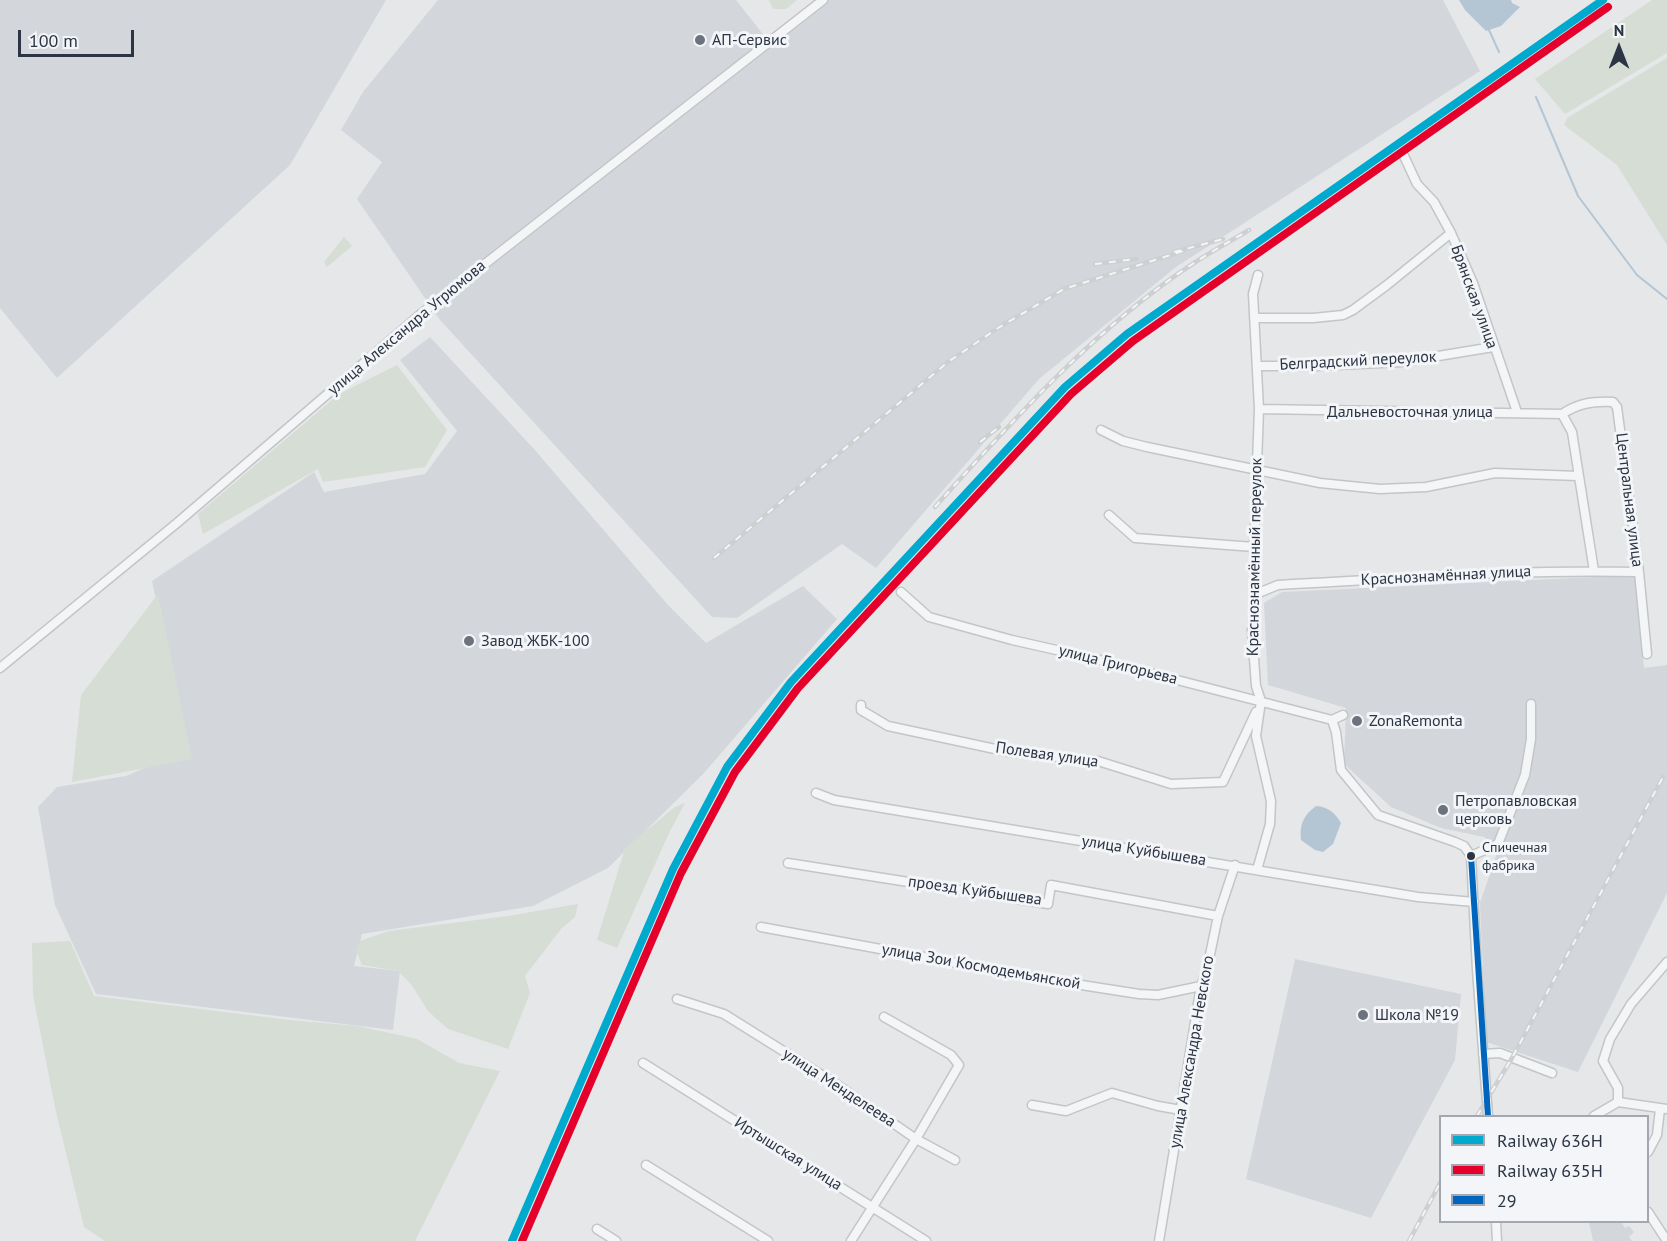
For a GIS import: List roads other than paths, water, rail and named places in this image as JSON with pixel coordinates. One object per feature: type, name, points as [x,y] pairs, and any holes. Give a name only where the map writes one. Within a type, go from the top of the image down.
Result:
[{"type":"street","name":"улица Александра Угрюмова","points":[[0,668],[177,523],[422,313],[823,0]]},
{"type":"street","name":"Брянская улица","points":[[1404,156],[1417,184],[1434,202],[1451,233],[1473,283],[1517,412]]},
{"type":"street","points":[[1254,318],[1288,319],[1343,315],[1388,285],[1451,233]]},
{"type":"street","name":"Краснознамённый переулок","points":[[1257,870],[1270,824],[1270,801],[1256,736],[1261,701],[1256,686],[1252,631],[1256,594],[1254,547],[1259,409],[1253,294],[1258,275]]},
{"type":"street","name":"Белградский переулок","points":[[1258,366],[1402,362],[1493,347]]},
{"type":"street","name":"Центральная улица","points":[[1562,414],[1573,407],[1592,401],[1613,402],[1617,407],[1639,572],[1647,654]]},
{"type":"street","name":"Дальневосточная улица","points":[[1259,409],[1562,414]]},
{"type":"street","points":[[1562,414],[1572,432],[1593,571]]},
{"type":"street","points":[[1101,430],[1123,441],[1147,447],[1320,483],[1380,489],[1426,487],[1495,473],[1578,476]]},
{"type":"street","points":[[1109,515],[1135,538],[1254,547]]},
{"type":"street","name":"Краснознамённая улица","points":[[1256,594],[1278,585],[1427,576],[1593,571],[1639,572]]},
{"type":"street","name":"улица Григорьева","points":[[901,592],[929,617],[1011,640],[1082,655],[1332,720]]},
{"type":"street","name":"Полевая улица","points":[[861,705],[861,710],[866,714],[888,726],[1009,752],[1098,761],[1172,784],[1204,784],[1223,782],[1261,701]]},
{"type":"street","points":[[1471,856],[1498,844],[1525,775],[1531,740],[1531,704]]},
{"type":"street","points":[[1343,715],[1332,720],[1336,732],[1341,770],[1378,815],[1455,842],[1464,846],[1471,856],[1488,1115]]},
{"type":"street","name":"улица Куйбышева","points":[[816,793],[834,800],[1418,897],[1474,902]]},
{"type":"street","name":"проезд Куйбышева","points":[[788,863],[1048,904],[1051,885],[1218,916]]},
{"type":"street","name":"улица Александра Невского","points":[[1159,1241],[1201,986],[1207,969],[1218,916],[1235,866]]},
{"type":"street","name":"улица Зои Космодемьянской","points":[[761,927],[1043,979],[1139,994],[1158,995],[1201,986]]},
{"type":"street","points":[[1618,1102],[1618,1088],[1603,1061],[1610,1039],[1631,1004],[1667,962]]},
{"type":"street","name":"улица Менделеева","points":[[677,999],[724,1014],[836,1084],[916,1139],[955,1160]]},
{"type":"street","points":[[851,1241],[916,1139],[959,1065],[951,1055],[884,1017]]},
{"type":"street","points":[[1483,1054],[1500,1053],[1552,1073]]},
{"type":"street","name":"Иртышская улица","points":[[646,1065],[926,1241]]},
{"type":"street","points":[[1032,1105],[1066,1111],[1112,1093],[1158,1107],[1181,1110]]},
{"type":"street","points":[[1596,1115],[1618,1102],[1663,1109],[1657,1136],[1649,1149]]},
{"type":"street","points":[[646,1165],[768,1241]]},
{"type":"street","points":[[1649,1215],[1667,1241]]},
{"type":"street","points":[[1496,1223],[1497,1241]]},
{"type":"street","points":[[597,1229],[616,1241]]},
{"type":"water","points":[[1459,0],[1511,0],[1520,7],[1501,26],[1486,31],[1465,10]]},
{"type":"water","points":[[1316,806],[1331,811],[1341,823],[1333,844],[1323,852],[1315,850],[1301,840],[1303,820]]},
{"type":"waterway","points":[[1489,30],[1499,52]]},
{"type":"waterway","points":[[1536,97],[1578,196],[1637,275],[1667,299]]},
{"type":"railway","points":[[935,507],[1025,408],[1090,345],[1158,288],[1249,230]]},
{"type":"railway","points":[[1174,252],[1223,239]]},
{"type":"railway","points":[[714,558],[948,362],[998,328],[1064,289],[1183,251]]},
{"type":"railway","points":[[1095,264],[1136,259]]},
{"type":"railway","points":[[980,442],[999,427]]},
{"type":"railway","points":[[1478,1115],[1512,1058],[1663,777]]},
{"type":"railway","points":[[1409,1241],[1439,1185]]},
{"type":"rail line","name":"636Н","points":[[512,1241],[673,869],[727,767],[791,682],[1065,387],[1127,334],[1603,0]]},
{"type":"rail line","name":"635Н","points":[[522,1241],[681,873],[735,772],[798,688],[1071,394],[1133,341],[1608,7]]},
{"type":"place","name":"АП-Сервис","points":[[700,40]]},
{"type":"place","name":"Завод ЖБК-100","points":[[469,641]]},
{"type":"place","name":"ZonaRemonta","points":[[1357,721]]},
{"type":"place","name":"Петропавловская церковь","points":[[1443,810]]},
{"type":"place","name":"Спичечная фабрика","points":[[1471,856]]},
{"type":"place","name":"Школа №19","points":[[1363,1015]]}]
